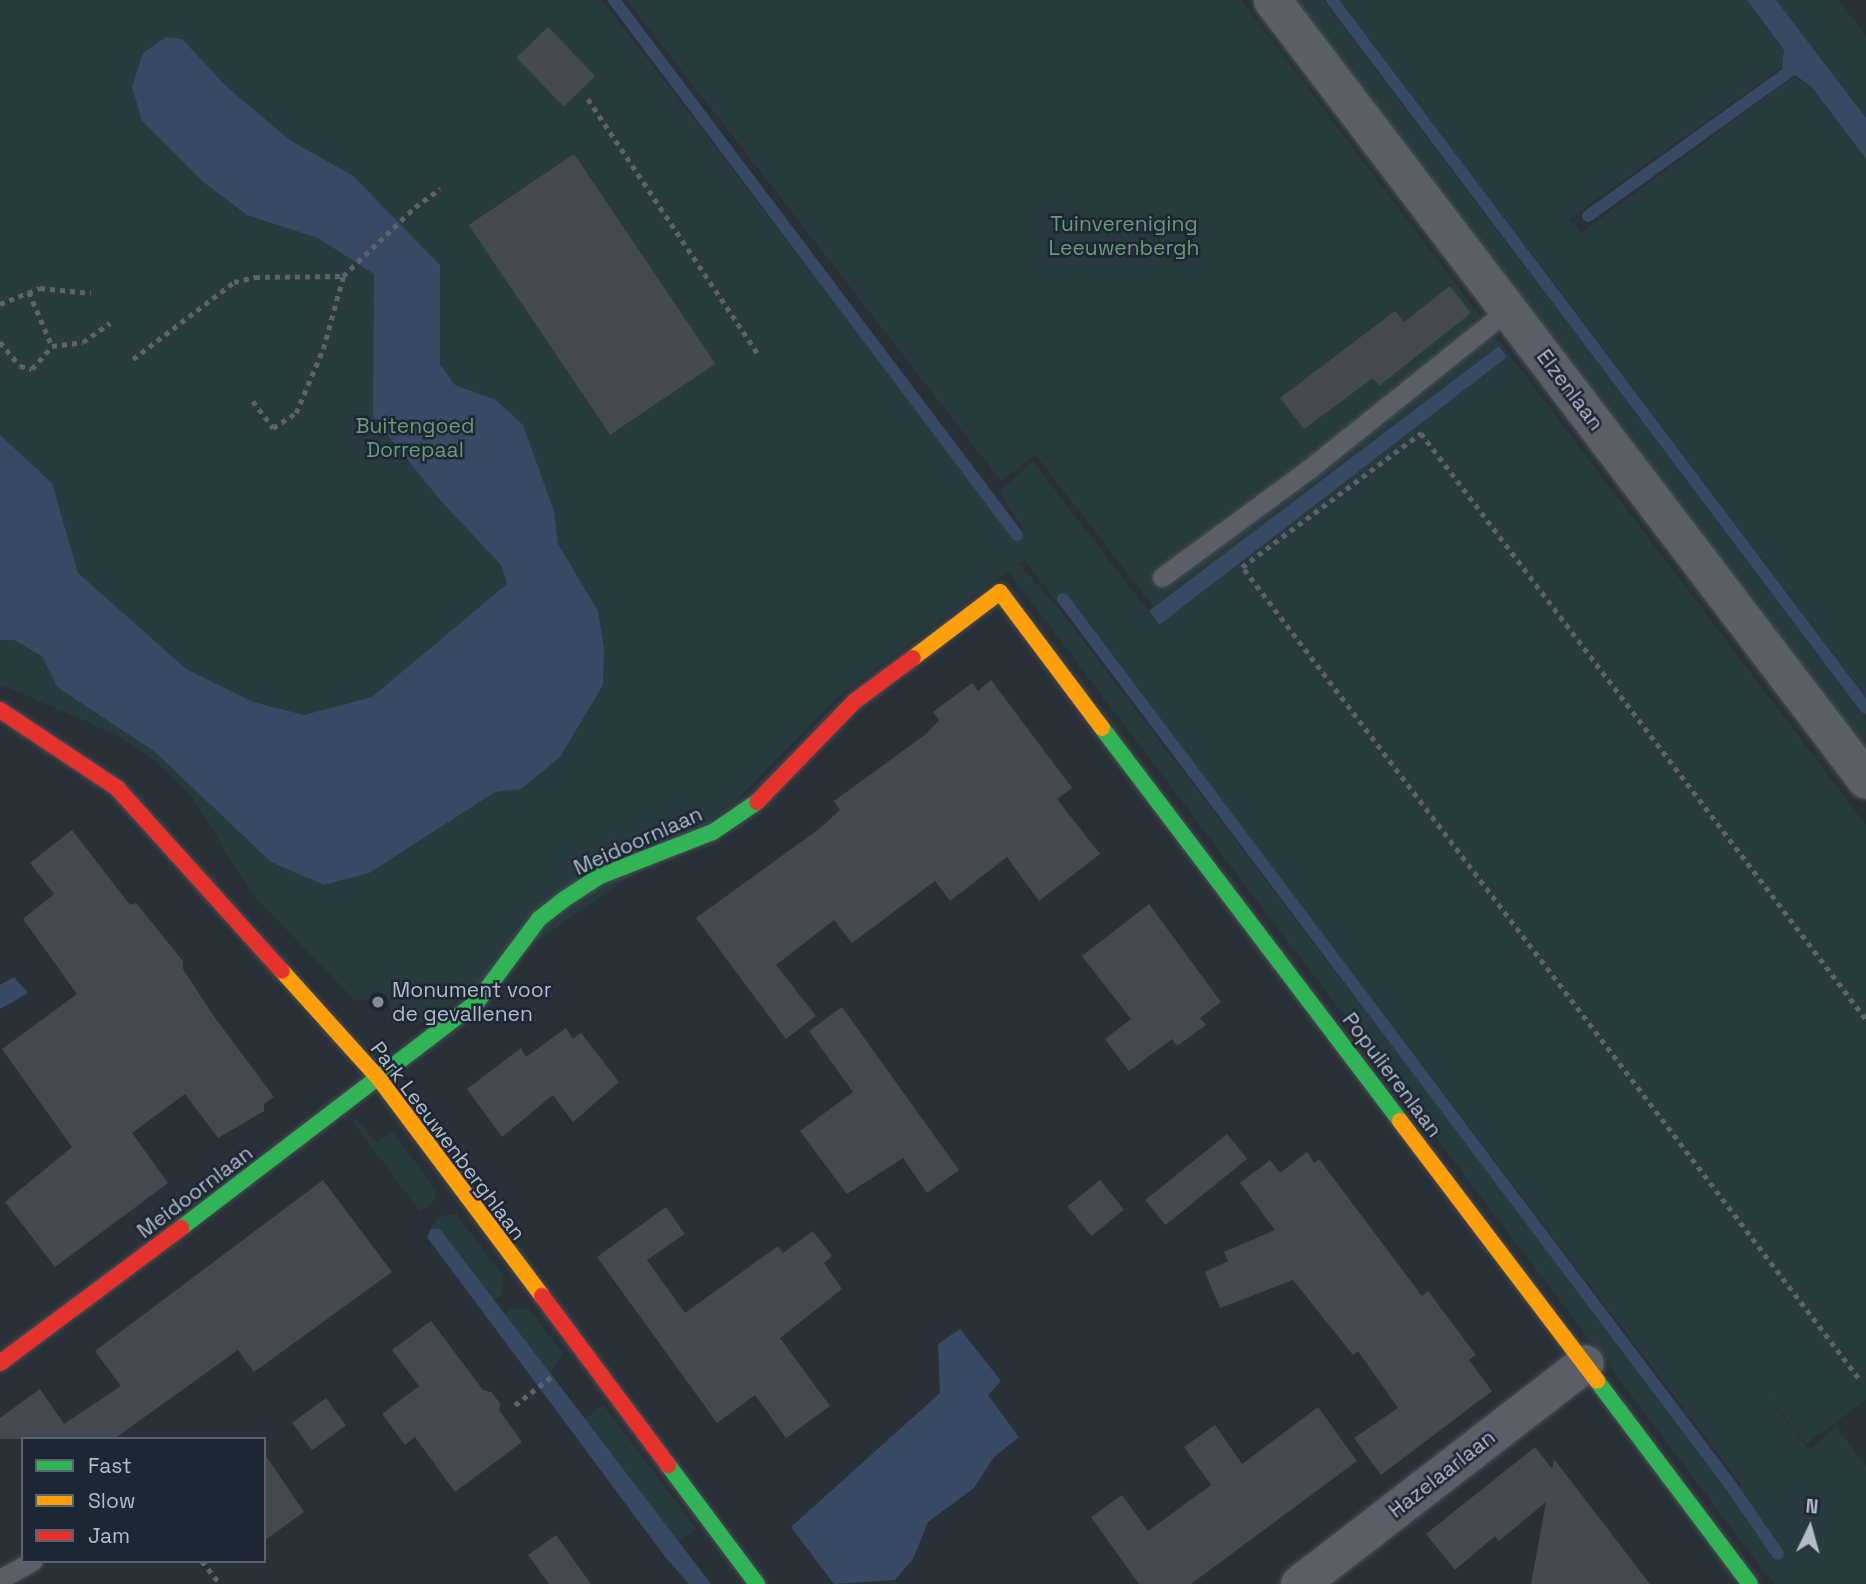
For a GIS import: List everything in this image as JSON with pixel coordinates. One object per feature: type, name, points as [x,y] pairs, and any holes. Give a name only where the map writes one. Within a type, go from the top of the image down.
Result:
[{"type":"street","name":"Elzenlaan","points":[[1272,0],[1866,780]]},
{"type":"street","name":"Meidoornlaan","points":[[0,1363],[380,1080],[477,1002],[533,927],[564,900],[600,876],[713,832],[748,811],[855,701],[1000,592]]},
{"type":"street","name":"Populierenlaan","points":[[1000,592],[1750,1584]]},
{"type":"street","name":"Park Leeuwenberghlaan","points":[[0,710],[117,788],[380,1080],[757,1584]]},
{"type":"street","name":"Hazelaarlaan","points":[[1299,1584],[1585,1363]]},
{"type":"lane","points":[[1162,577],[1309,468],[1509,309]]},
{"type":"lane","points":[[0,1579],[28,1563]]},
{"type":"path","points":[[588,99],[758,355]]},
{"type":"path","points":[[253,401],[273,428],[296,414],[323,349],[345,274],[404,218],[440,189]]},
{"type":"path","points":[[133,359],[233,282],[255,277],[345,274]]},
{"type":"path","points":[[0,304],[40,288],[91,293]]},
{"type":"path","points":[[29,292],[52,346]]},
{"type":"path","points":[[0,342],[20,366],[32,369],[52,346],[83,342],[110,323]]},
{"type":"path","points":[[1858,1378],[1242,567],[1332,497],[1421,433],[1866,1019]]},
{"type":"path","points":[[515,1405],[555,1374]]},
{"type":"path","points":[[204,1563],[220,1584]]},
{"type":"green space","points":[[0,0],[602,0],[1016,538],[1024,531],[1000,491],[1033,462],[1159,625],[1164,620],[1036,455],[1001,481],[627,0],[1241,0],[1866,825],[1866,1400],[1806,1444],[1748,1371],[1809,1450],[1836,1427],[1866,1466],[1866,1584],[1774,1584],[1008,571],[834,700],[729,808],[472,986],[432,1023],[389,1017],[391,1001],[380,995],[357,1002],[254,897],[191,795],[155,761],[117,735],[0,684]],"holes":[[[1025,560],[1056,602],[1064,595],[1741,1484],[1741,1493],[1784,1555],[1776,1560],[1721,1479],[1057,606],[1019,564]]]},
{"type":"green space","points":[[1295,0],[1323,0],[1866,718],[1866,751]]},
{"type":"green space","points":[[1340,0],[1747,0],[1784,50],[1782,67],[1569,219],[1581,233],[1793,77],[1811,86],[1866,159],[1866,697]]},
{"type":"green space","points":[[1776,0],[1839,0],[1866,36],[1866,118]]},
{"type":"green space","points":[[356,1118],[376,1143],[392,1131],[437,1191],[432,1204],[420,1212],[352,1121]]},
{"type":"green space","points":[[456,1214],[503,1276],[501,1295],[494,1301],[440,1229],[431,1229],[440,1216]]},
{"type":"green space","points":[[511,1309],[529,1309],[563,1354],[551,1374],[505,1314]]},
{"type":"green space","points":[[603,1405],[696,1529],[678,1543],[585,1419]]},
{"type":"water","points":[[1747,0],[1776,0],[1866,118],[1866,159],[1811,86],[1782,67],[1784,50]]},
{"type":"water","points":[[166,37],[182,39],[228,88],[291,141],[352,175],[440,265],[440,364],[455,385],[496,400],[523,425],[554,511],[558,544],[598,611],[604,649],[603,685],[560,757],[521,789],[495,792],[369,873],[324,885],[271,862],[155,752],[57,687],[42,656],[14,640],[0,640],[0,435],[52,483],[78,573],[186,669],[253,702],[304,715],[372,697],[507,584],[501,565],[441,501],[373,417],[374,274],[318,238],[247,215],[202,181],[142,121],[132,87],[143,53]]},
{"type":"water","points":[[1499,346],[1507,357],[1159,625],[1149,611]]},
{"type":"water","points":[[14,977],[28,993],[0,1009],[0,985]]},
{"type":"water","points":[[431,1229],[440,1229],[711,1584],[689,1584],[666,1558],[427,1237]]},
{"type":"water","points":[[960,1329],[1001,1381],[988,1395],[1019,1437],[994,1457],[974,1488],[928,1522],[913,1559],[895,1580],[834,1584],[791,1527],[940,1393],[938,1344]]},
{"type":"building","points":[[548,27],[595,76],[564,106],[516,58]]},
{"type":"building","points":[[574,154],[715,364],[610,435],[469,225]]},
{"type":"building","points":[[1450,286],[1471,313],[1379,386],[1373,378],[1304,429],[1280,398],[1395,311],[1404,322]]},
{"type":"building","points":[[991,680],[1072,788],[1057,799],[1100,854],[1039,901],[1007,857],[950,901],[935,881],[852,943],[834,920],[776,965],[816,1016],[786,1039],[696,918],[819,829],[840,810],[834,801],[926,734],[939,720],[933,712],[972,683],[978,691]]},
{"type":"building","points":[[72,830],[130,905],[136,903],[183,961],[183,969],[213,1015],[274,1097],[264,1104],[264,1111],[218,1138],[185,1094],[132,1133],[168,1183],[55,1267],[5,1202],[72,1147],[2,1049],[77,994],[23,919],[54,894],[30,863]]},
{"type":"building","points":[[1149,904],[1221,1002],[1200,1018],[1206,1025],[1177,1046],[1172,1039],[1129,1071],[1105,1039],[1131,1019],[1082,956]]},
{"type":"building","points":[[842,1007],[959,1170],[927,1193],[903,1158],[847,1194],[800,1131],[853,1092],[809,1031]]},
{"type":"building","points":[[566,1028],[573,1039],[581,1033],[619,1082],[573,1122],[553,1095],[502,1137],[467,1089],[521,1048],[526,1057]]},
{"type":"building","points":[[1227,1134],[1247,1159],[1166,1225],[1145,1200]]},
{"type":"building","points":[[1307,1152],[1314,1163],[1319,1159],[1422,1296],[1428,1291],[1476,1355],[1469,1360],[1492,1391],[1381,1475],[1354,1438],[1398,1408],[1358,1351],[1353,1355],[1293,1280],[1220,1308],[1205,1272],[1228,1261],[1224,1252],[1275,1230],[1240,1183],[1270,1160],[1280,1173]]},
{"type":"building","points":[[323,1180],[392,1272],[254,1372],[238,1350],[117,1437],[0,1439],[0,1418],[40,1389],[64,1424],[121,1386],[95,1351]]},
{"type":"building","points":[[1100,1180],[1124,1210],[1091,1236],[1067,1206]]},
{"type":"building","points":[[666,1207],[685,1234],[647,1260],[685,1313],[778,1246],[783,1253],[813,1231],[832,1256],[824,1263],[842,1289],[780,1338],[830,1406],[786,1438],[755,1395],[717,1423],[597,1257]]},
{"type":"building","points":[[431,1321],[483,1390],[491,1392],[500,1403],[499,1410],[522,1442],[455,1492],[415,1437],[405,1445],[382,1414],[419,1386],[392,1350]]},
{"type":"building","points":[[326,1398],[346,1426],[312,1450],[292,1423]]},
{"type":"building","points":[[1318,1407],[1357,1461],[1191,1584],[1139,1584],[1091,1517],[1122,1495],[1148,1531],[1211,1485],[1184,1447],[1215,1425],[1242,1464]]},
{"type":"building","points":[[1535,1447],[1552,1469],[1554,1459],[1650,1584],[1531,1584],[1546,1502],[1499,1541],[1495,1536],[1455,1570],[1426,1534]]},
{"type":"building","points":[[266,1456],[304,1512],[266,1540]]},
{"type":"building","points":[[556,1535],[591,1584],[549,1584],[528,1555]]},
{"type":"waterway","points":[[614,0],[1017,535]]},
{"type":"waterway","points":[[1332,0],[1866,708]]},
{"type":"waterway","points":[[1588,216],[1801,63]]},
{"type":"waterway","points":[[1063,599],[1729,1483],[1778,1554]]},
{"type":"traffic: fast","points":[[1102,728],[1400,1121]]},
{"type":"traffic: fast","points":[[181,1228],[477,1002],[539,919],[563,900],[600,876],[713,832],[757,802]]},
{"type":"traffic: fast","points":[[1597,1381],[1750,1584]]},
{"type":"traffic: fast","points":[[668,1465],[757,1584]]},
{"type":"traffic: slow","points":[[913,658],[1000,592],[1102,728]]},
{"type":"traffic: slow","points":[[282,971],[380,1080],[542,1296]]},
{"type":"traffic: slow","points":[[1400,1121],[1597,1381]]},
{"type":"traffic: jam","points":[[757,802],[855,701],[913,658]]},
{"type":"traffic: jam","points":[[0,710],[117,788],[282,971]]},
{"type":"traffic: jam","points":[[0,1363],[181,1228]]},
{"type":"traffic: jam","points":[[542,1296],[668,1465]]},
{"type":"place","name":"Monument voor de gevallenen","points":[[378,1002]]},
{"type":"park label","name":"Tuinvereniging Leeuwenbergh","points":[[1124,236]]},
{"type":"park label","name":"Buitengoed Dorrepaal","points":[[415,438]]}]
